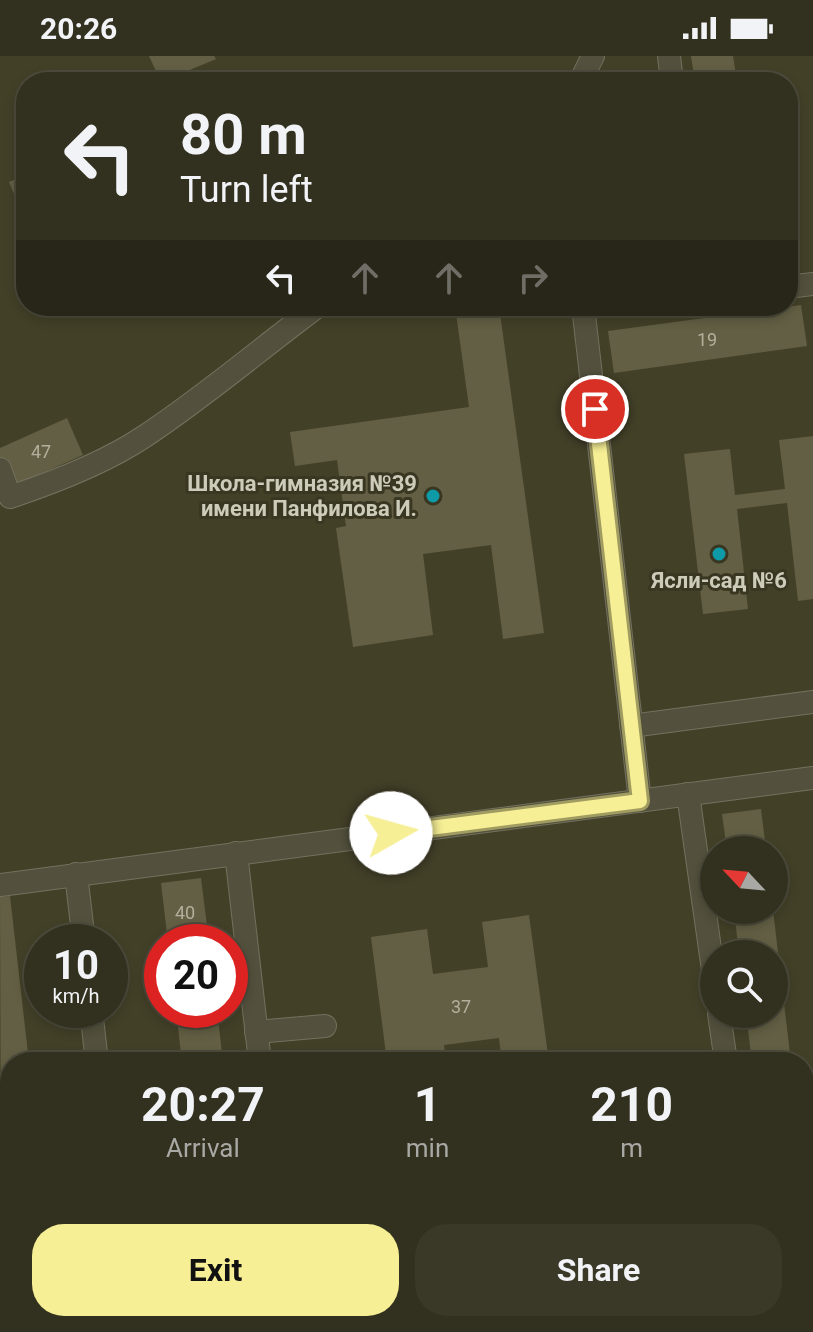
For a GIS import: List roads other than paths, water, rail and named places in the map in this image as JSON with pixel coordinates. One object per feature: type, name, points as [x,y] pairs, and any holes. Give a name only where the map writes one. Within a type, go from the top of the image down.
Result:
[{"type":"lane","points":[[0,469],[5,497],[47,484],[144,437],[305,316]]},
{"type":"lane","points":[[584,316],[640,801]]},
{"type":"lane","points":[[631,726],[813,702]]},
{"type":"lane","points":[[0,885],[813,778]]},
{"type":"lane","points":[[688,794],[709,940]]},
{"type":"lane","points":[[236,853],[259,1052]]},
{"type":"lane","points":[[76,874],[82,924]]},
{"type":"lane","points":[[256,1032],[325,1026]]},
{"type":"lane","points":[[93,1028],[96,1052]]},
{"type":"lane","points":[[721,1028],[725,1052]]},
{"type":"place","name":"Школа-гимназия №39 имени Панфилова И.","points":[[433,496]]},
{"type":"place","name":"Ясли-сад №6","points":[[719,554]]}]
